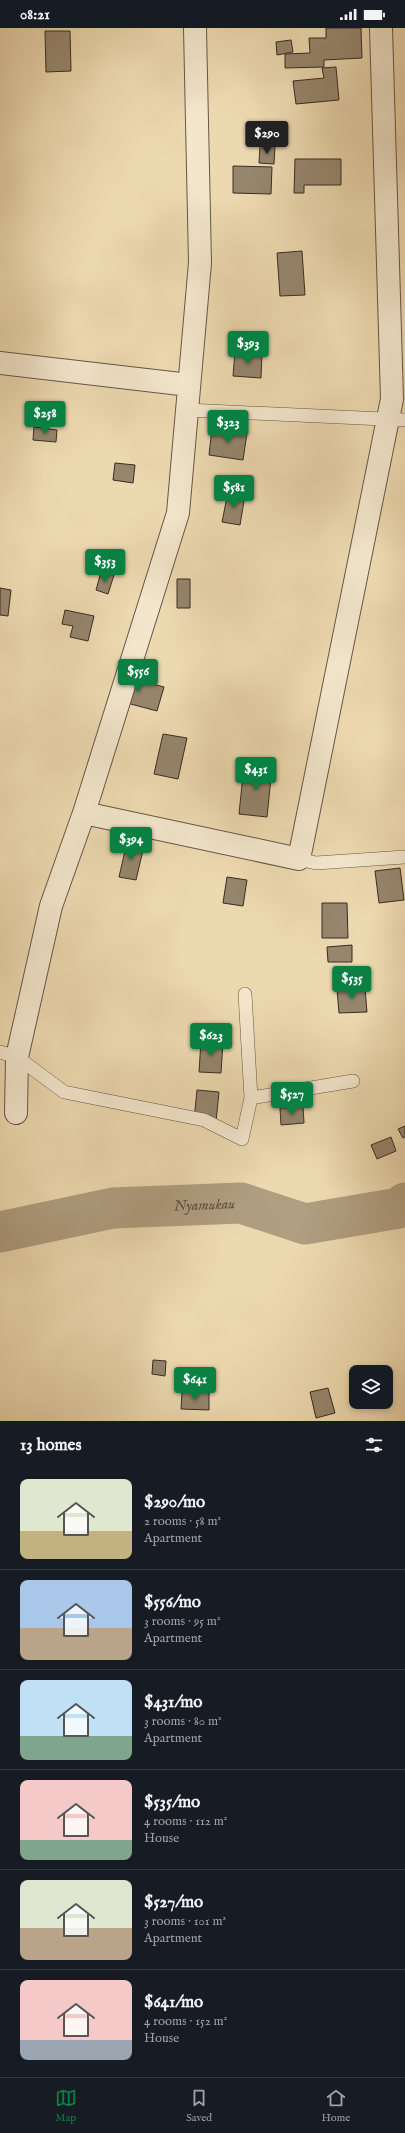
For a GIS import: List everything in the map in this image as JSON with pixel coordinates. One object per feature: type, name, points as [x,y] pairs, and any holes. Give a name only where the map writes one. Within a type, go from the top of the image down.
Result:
[{"type":"street","points":[[16,1113],[8,1055],[51,906],[84,813],[178,513],[200,263],[195,28]]},
{"type":"street","points":[[84,813],[299,859],[396,420],[392,399],[381,28]]},
{"type":"street","points":[[0,363],[189,384]]},
{"type":"lane","points":[[187,410],[396,420]]},
{"type":"lane","points":[[299,859],[316,863],[405,857]]},
{"type":"lane","points":[[8,1055],[64,1092],[204,1120],[242,1139],[251,1098],[245,994]]},
{"type":"lane","points":[[251,1098],[354,1081]]},
{"type":"building","points":[[326,28],[361,28],[362,58],[324,60],[324,67],[285,68],[285,54],[310,53],[309,38],[326,38]]},
{"type":"building","points":[[45,31],[70,31],[71,71],[46,72]]},
{"type":"building","points":[[291,40],[293,52],[277,55],[276,42]]},
{"type":"building","points":[[336,67],[339,100],[296,104],[293,81],[324,78],[322,68]]},
{"type":"building","points":[[260,146],[275,146],[274,164],[259,163]]},
{"type":"building","points":[[295,159],[341,159],[341,185],[304,185],[304,193],[294,193]]},
{"type":"building","points":[[233,166],[272,167],[271,194],[233,193]]},
{"type":"building","points":[[302,251],[305,295],[280,296],[277,253]]},
{"type":"building","points":[[235,351],[262,353],[261,378],[233,376]]},
{"type":"building","points":[[34,427],[57,430],[56,442],[33,440]]},
{"type":"building","points":[[212,428],[247,433],[243,460],[209,455]]},
{"type":"building","points":[[115,463],[135,465],[133,483],[113,480]]},
{"type":"building","points":[[228,492],[245,495],[240,525],[222,522]]},
{"type":"building","points":[[101,572],[114,575],[108,594],[96,590]]},
{"type":"building","points":[[177,579],[190,579],[190,608],[177,608]]},
{"type":"building","points":[[0,588],[11,590],[8,616],[0,615]]},
{"type":"building","points":[[65,610],[94,616],[88,641],[70,637],[73,626],[62,624]]},
{"type":"building","points":[[118,675],[164,687],[157,711],[112,699]]},
{"type":"building","points":[[163,734],[187,738],[178,779],[154,774]]},
{"type":"building","points":[[244,765],[272,768],[267,817],[239,814]]},
{"type":"building","points":[[127,842],[144,846],[136,880],[119,877]]},
{"type":"building","points":[[400,868],[404,900],[379,903],[375,871]]},
{"type":"building","points":[[227,877],[247,880],[243,906],[223,903]]},
{"type":"building","points":[[322,903],[347,903],[348,938],[322,938]]},
{"type":"building","points":[[352,945],[352,962],[328,962],[327,947]]},
{"type":"building","points":[[365,988],[367,1012],[339,1013],[337,989]]},
{"type":"building","points":[[201,1041],[223,1042],[221,1073],[199,1072]]},
{"type":"building","points":[[197,1090],[219,1092],[216,1122],[194,1120]]},
{"type":"building","points":[[303,1107],[304,1123],[281,1125],[280,1108]]},
{"type":"building","points":[[405,1126],[405,1137],[403,1138],[398,1129]]},
{"type":"building","points":[[391,1137],[396,1151],[377,1159],[371,1145]]},
{"type":"building","points":[[153,1360],[166,1361],[165,1376],[152,1374]]},
{"type":"building","points":[[328,1388],[335,1413],[316,1418],[310,1392]]},
{"type":"building","points":[[182,1392],[209,1392],[209,1410],[181,1409]]},
{"type":"waterway","name":"Nyamukau","points":[[0,1232],[113,1208],[241,1203],[305,1224],[399,1208],[405,1203]]}]
